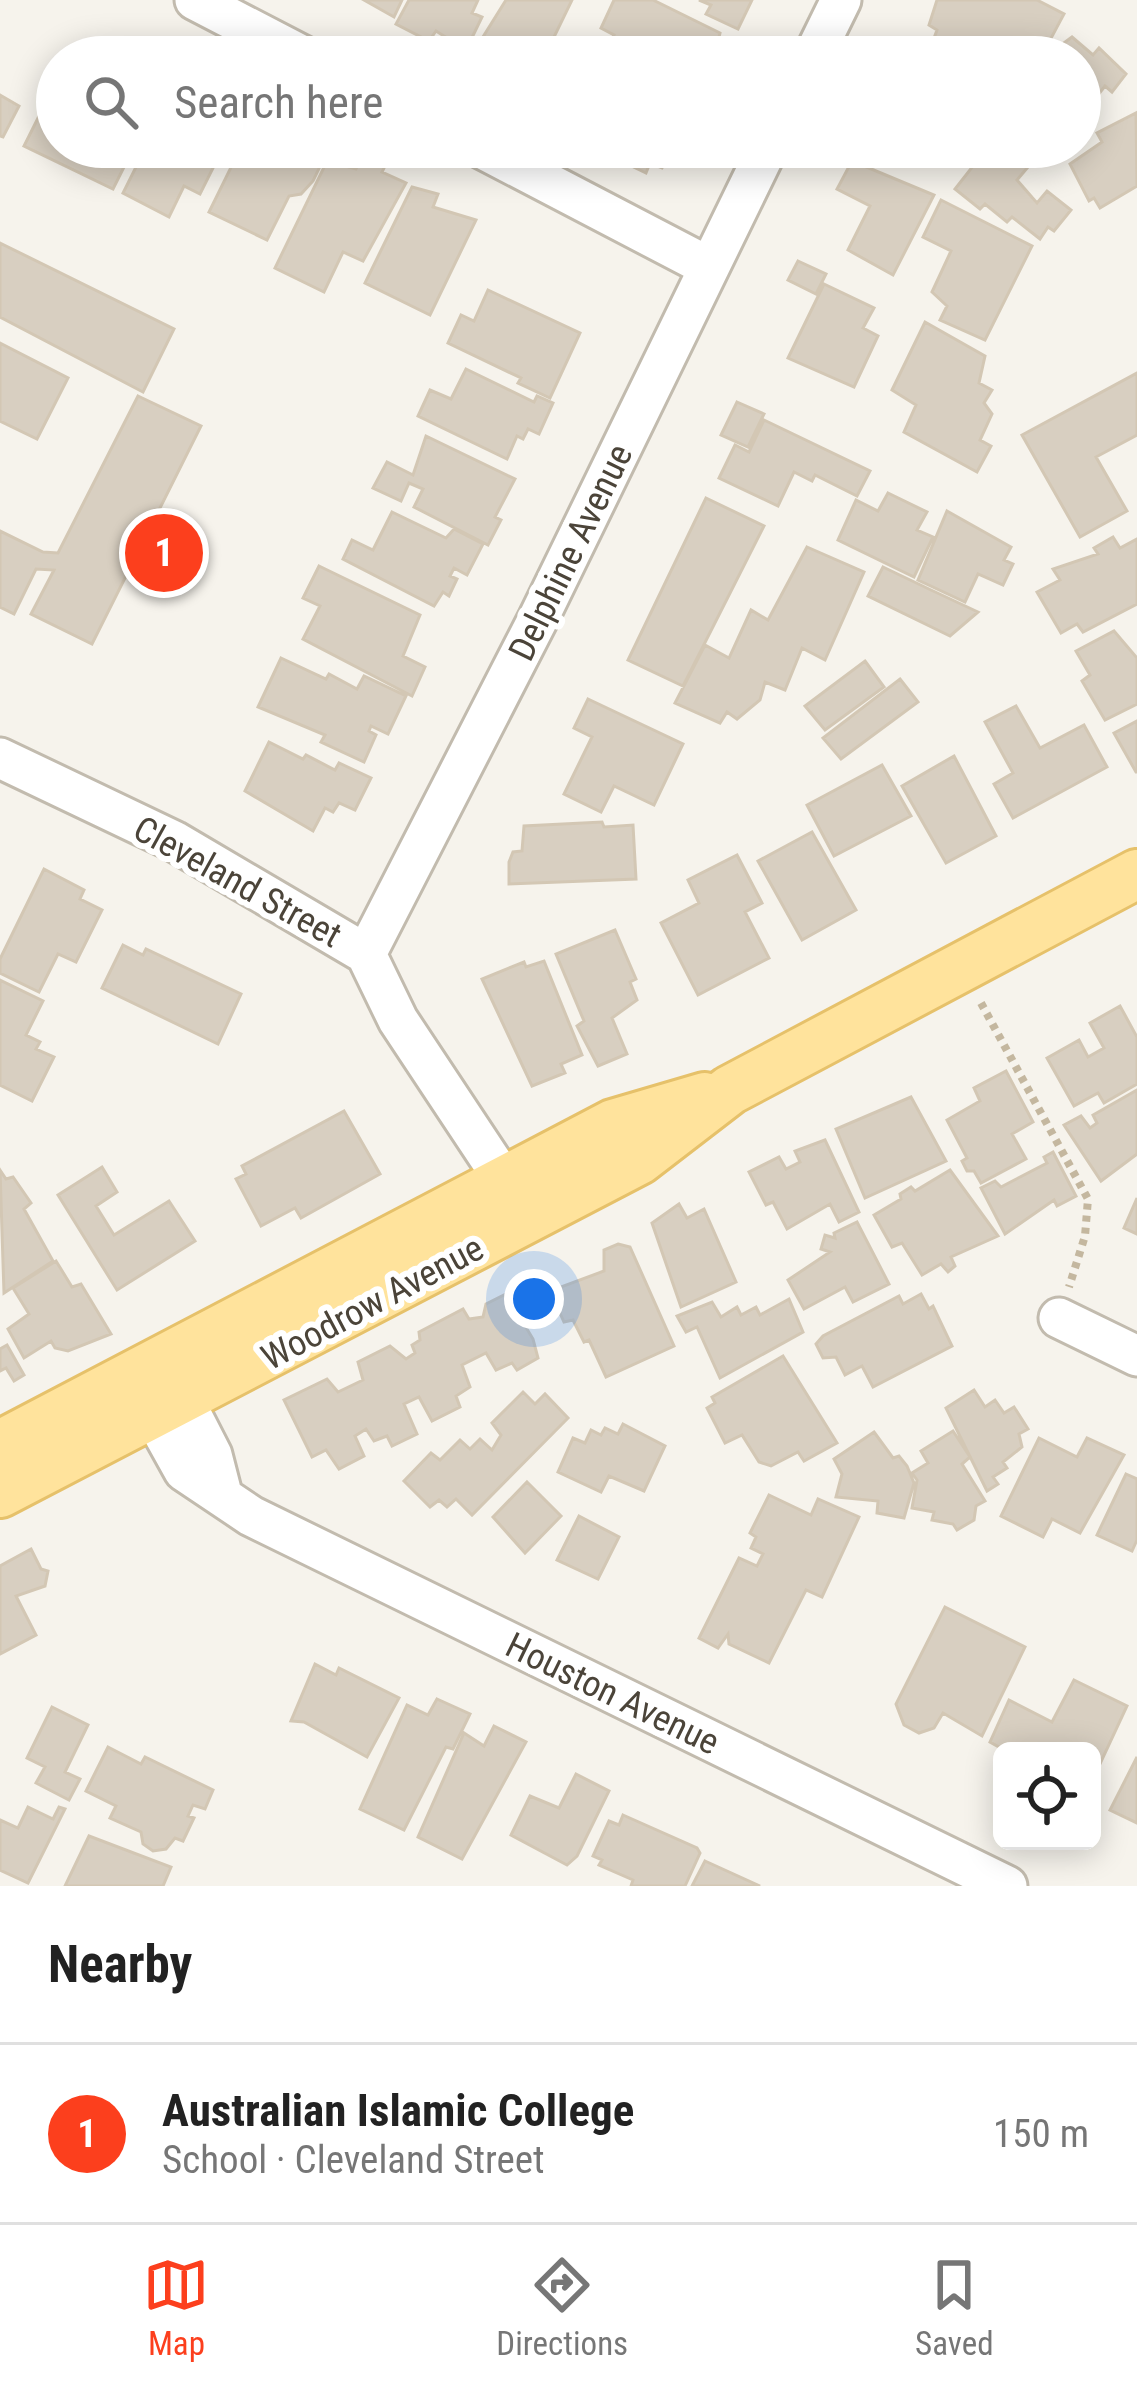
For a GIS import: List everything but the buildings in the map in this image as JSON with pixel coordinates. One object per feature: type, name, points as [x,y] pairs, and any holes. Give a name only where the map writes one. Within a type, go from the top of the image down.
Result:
[{"type":"main road","name":"Woodrow Avenue","points":[[0,1445],[158,1389],[639,1160],[730,1090],[1137,874]]},
{"type":"main road","name":"Woodrow Avenue","points":[[0,1493],[158,1389],[504,1180],[613,1124],[730,1090]]},
{"type":"street","points":[[195,0],[264,36]]},
{"type":"street","points":[[823,36],[841,0]]},
{"type":"street","points":[[519,168],[709,266]]},
{"type":"street","name":"Delphine Avenue","points":[[366,953],[538,619],[758,168]]},
{"type":"street","name":"Cleveland Street","points":[[0,758],[175,841],[366,953],[398,1020],[504,1180]]},
{"type":"street","points":[[1059,1318],[1137,1356]]},
{"type":"street","name":"Houston Avenue","points":[[158,1389],[212,1454],[222,1494],[280,1531],[1007,1886]]},
{"type":"path","points":[[961,965],[1088,1199],[1085,1236],[1059,1318]]},
{"type":"place","name":"Australian Islamic College","points":[[164,553]]}]
